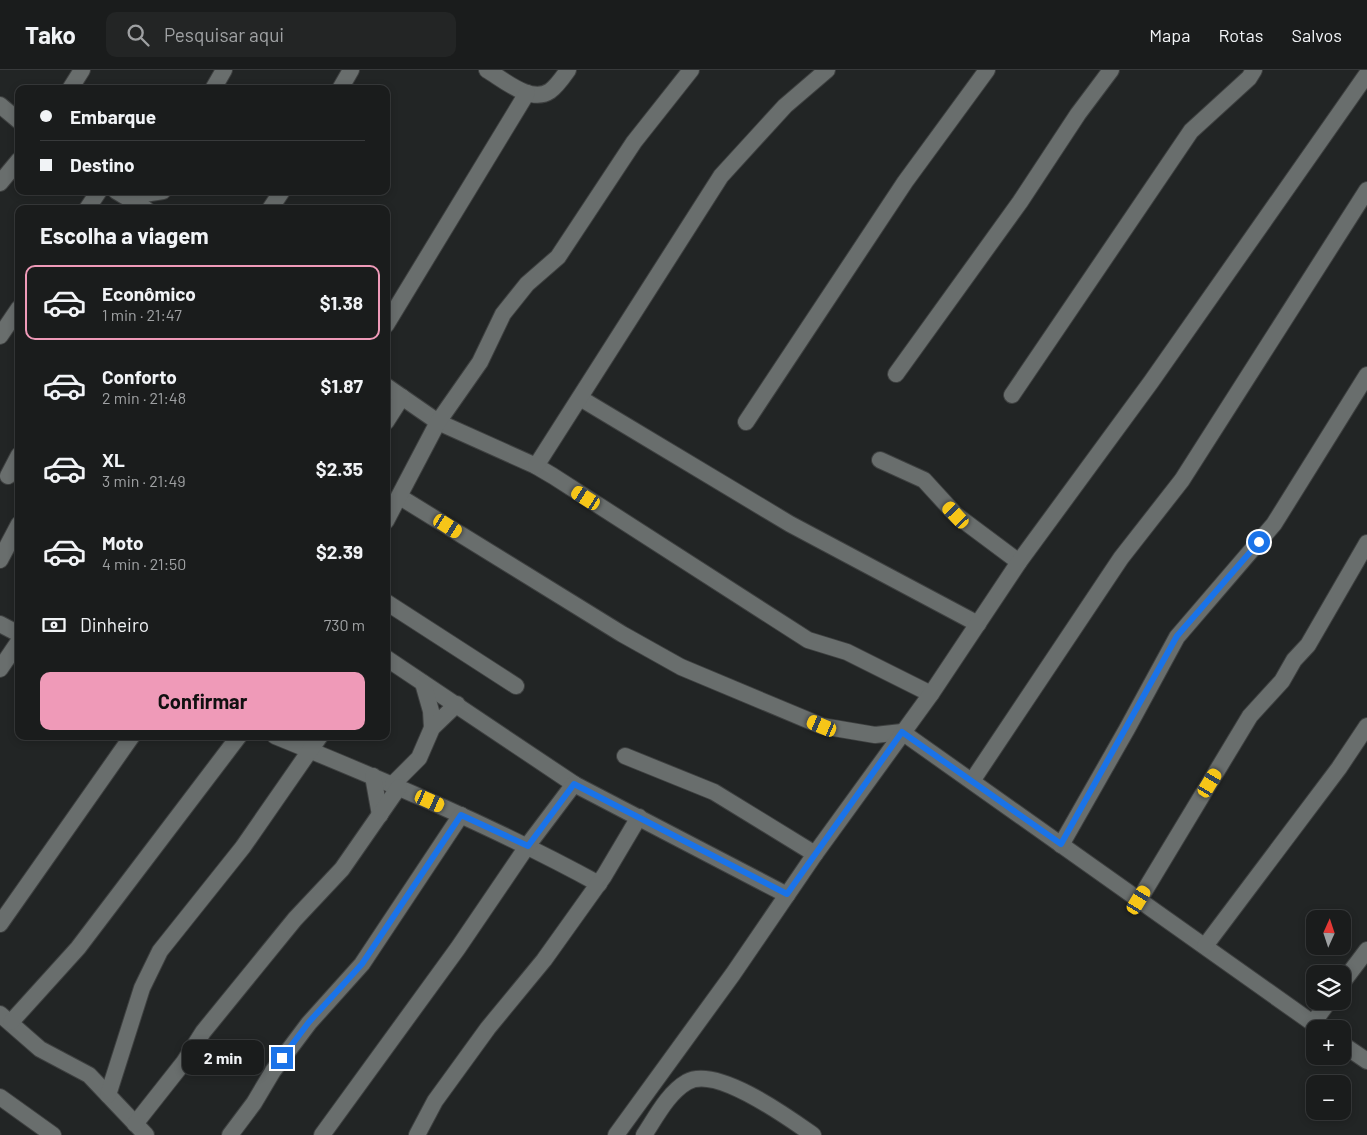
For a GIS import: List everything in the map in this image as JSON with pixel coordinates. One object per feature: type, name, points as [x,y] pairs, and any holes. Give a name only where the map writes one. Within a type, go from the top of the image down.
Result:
[{"type":"street","points":[[73,85],[82,70]]},
{"type":"street","points":[[215,85],[224,70]]},
{"type":"street","points":[[342,85],[351,70]]},
{"type":"street","points":[[487,70],[527,93],[542,95],[552,90],[568,70]]},
{"type":"street","points":[[390,514],[438,422],[480,362],[503,314],[527,284],[558,257],[634,142],[691,70]]},
{"type":"street","points":[[536,466],[721,176],[785,106],[826,70]]},
{"type":"street","points":[[746,422],[905,182],[987,70]]},
{"type":"street","points":[[896,374],[1020,202],[1078,114],[1111,70]]},
{"type":"street","points":[[1012,395],[1191,131],[1249,78],[1254,70]]},
{"type":"street","points":[[616,1135],[733,974],[815,854],[931,694],[1020,562],[1151,382],[1367,74]]},
{"type":"street","points":[[390,318],[527,93]]},
{"type":"street","points":[[0,105],[15,118]]},
{"type":"street","points":[[0,183],[15,165]]},
{"type":"street","points":[[972,781],[1121,558],[1182,480],[1367,190]]},
{"type":"street","points":[[130,195],[143,199]]},
{"type":"street","points":[[0,336],[15,314]]},
{"type":"street","points":[[1061,844],[1177,636],[1274,524],[1367,375]]},
{"type":"street","points":[[390,389],[438,422],[536,466],[802,637],[846,652],[931,694]]},
{"type":"street","points":[[390,416],[402,397]]},
{"type":"street","points":[[580,398],[790,524],[978,624]]},
{"type":"street","points":[[880,460],[924,480],[956,515],[1020,562]]},
{"type":"street","points":[[9,477],[15,464]]},
{"type":"street","points":[[400,497],[613,629],[681,667],[822,726],[875,735],[902,732],[1309,1020]]},
{"type":"street","points":[[0,560],[15,532]]},
{"type":"street","points":[[1139,900],[1250,716],[1282,681],[1294,660],[1308,645],[1367,543]]},
{"type":"street","points":[[390,605],[516,686]]},
{"type":"street","points":[[0,624],[15,632]]},
{"type":"street","points":[[0,669],[15,647]]},
{"type":"street","points":[[390,661],[574,784],[787,894]]},
{"type":"street","points":[[423,683],[431,711],[432,728]]},
{"type":"street","points":[[236,740],[78,948],[6,1018],[40,1049],[89,1075],[140,1130],[203,1032],[295,919],[342,868],[380,815],[396,786],[418,758],[432,728],[457,704]]},
{"type":"street","points":[[1205,946],[1339,768],[1367,726]]},
{"type":"street","points":[[0,924],[129,740]]},
{"type":"street","points":[[285,740],[461,815],[528,846],[599,884]]},
{"type":"street","points":[[108,1095],[142,988],[160,951],[243,847],[317,740]]},
{"type":"street","points":[[625,756],[714,792],[815,854]]},
{"type":"street","points":[[372,776],[380,815]]},
{"type":"street","points":[[322,1135],[574,784]]},
{"type":"street","points":[[230,1135],[309,1022],[362,964],[461,815]]},
{"type":"street","points":[[417,1135],[441,1093],[599,884],[639,817]]},
{"type":"street","points":[[1351,971],[1367,950]]},
{"type":"street","points":[[1351,1050],[1367,1061]]},
{"type":"street","points":[[644,1135],[679,1087],[689,1080],[700,1079],[744,1090],[813,1135]]},
{"type":"street","points":[[0,1097],[54,1135]]},
{"type":"route","points":[[282,1058],[309,1022],[362,964],[461,815],[528,846],[574,784],[787,894],[902,732],[1061,844],[1127,730],[1177,636],[1193,620],[1259,542]]}]
